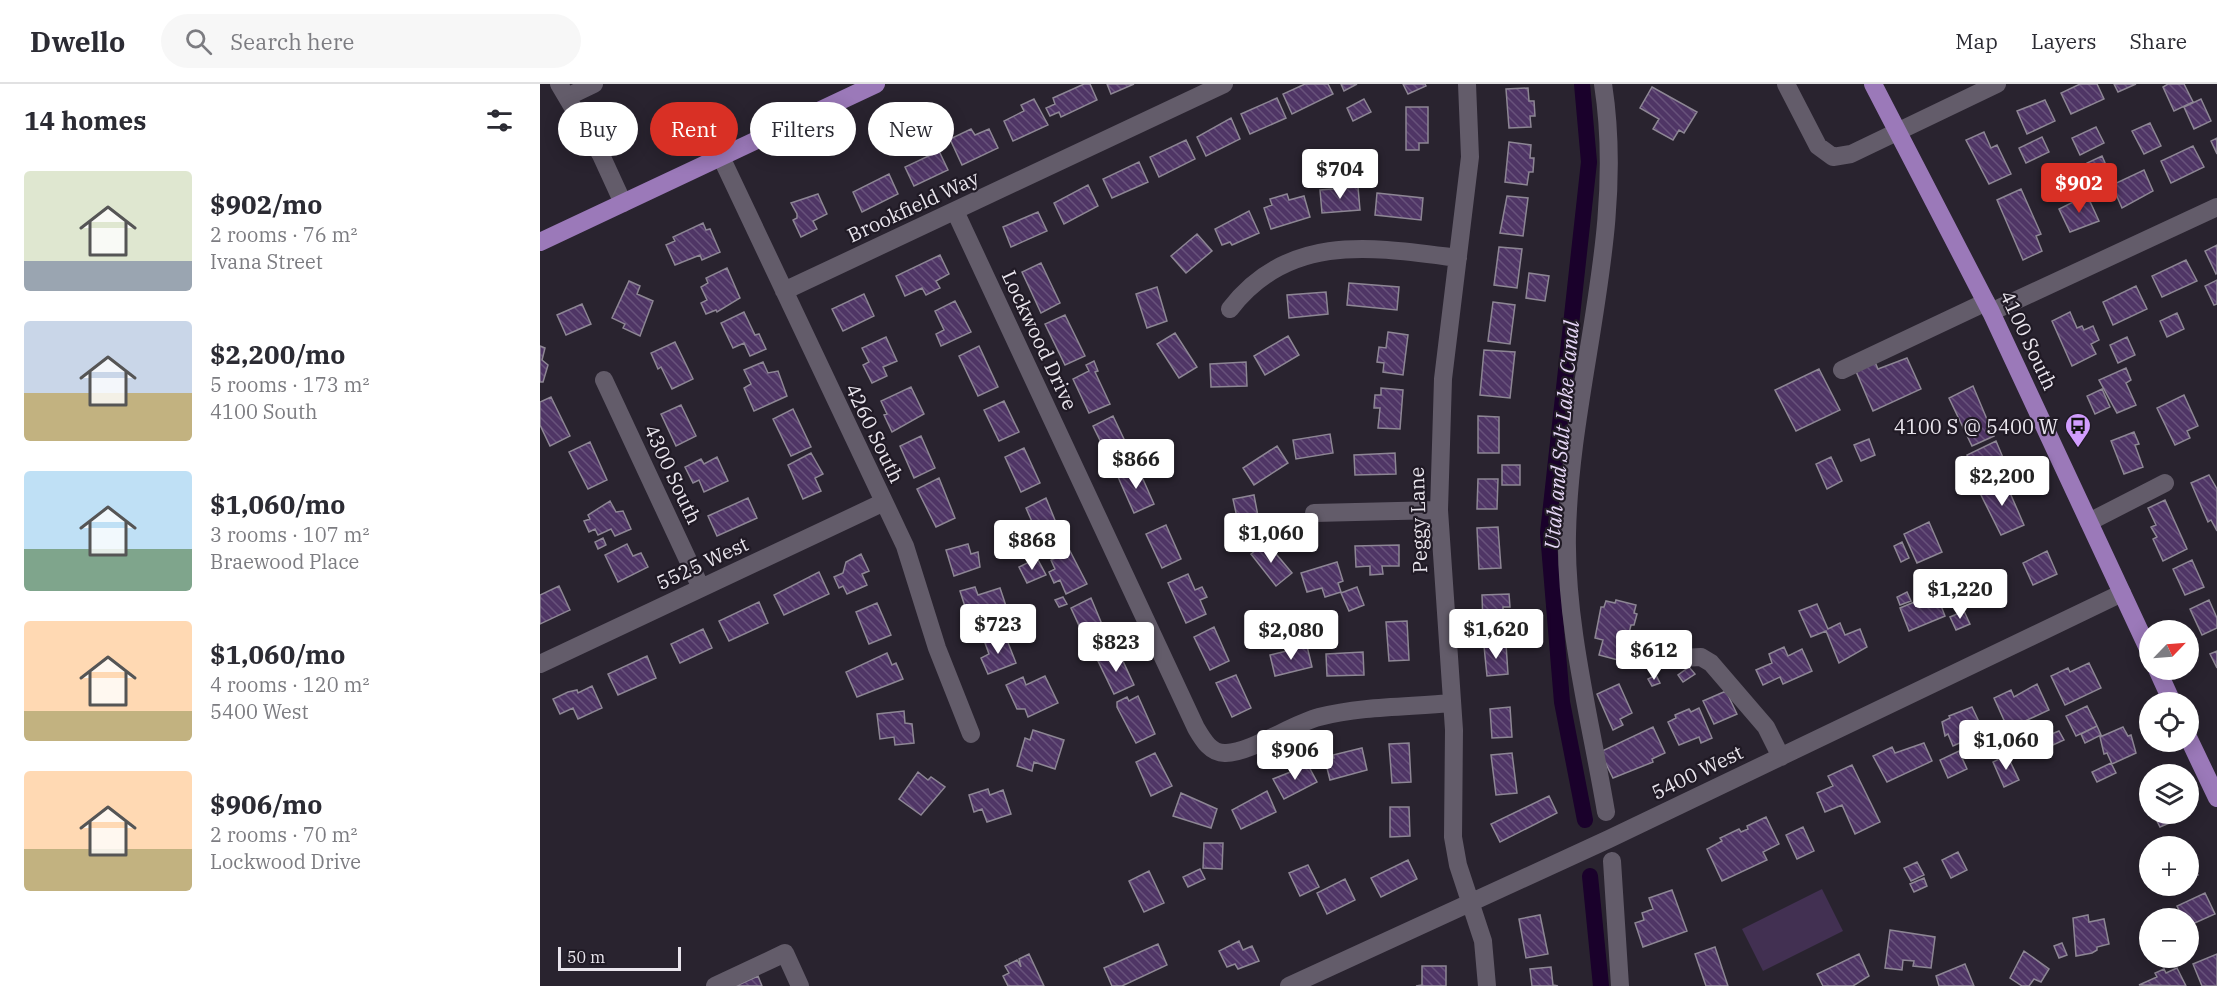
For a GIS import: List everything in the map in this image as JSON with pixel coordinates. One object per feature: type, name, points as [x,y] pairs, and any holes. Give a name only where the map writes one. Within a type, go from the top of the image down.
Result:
[{"type":"main road","points":[[540,242],[876,84]]},
{"type":"main road","name":"4100 South","points":[[1874,84],[1989,307],[2139,629]]},
{"type":"main road","points":[[2195,752],[2217,798]]},
{"type":"street","points":[[594,84],[564,90],[601,154],[623,203]]},
{"type":"street","name":"Brookfield Way","points":[[784,291],[1224,84]]},
{"type":"street","name":"Peggy Lane","points":[[1467,84],[1470,157],[1443,379],[1439,510],[1455,748],[1453,837],[1458,865],[1485,951],[1487,986]]},
{"type":"street","points":[[1603,84],[1608,152],[1607,224],[1588,363],[1573,443],[1567,534],[1571,613],[1606,812]]},
{"type":"street","points":[[1786,84],[1818,146],[1833,157],[1851,153],[1998,84]]},
{"type":"street","name":"4260 South","points":[[721,157],[912,564],[937,648],[971,734]]},
{"type":"street","points":[[1842,370],[2217,207]]},
{"type":"street","name":"Lockwood Drive","points":[[955,211],[1196,728],[1208,746],[1216,752],[1234,753],[1320,717],[1347,712],[1452,703]]},
{"type":"street","points":[[1230,309],[1245,289],[1268,272],[1291,261],[1324,252],[1388,249],[1458,258]]},
{"type":"street","name":"4300 South","points":[[604,380],[701,588]]},
{"type":"street","points":[[2089,522],[2165,483]]},
{"type":"street","name":"5525 West","points":[[540,664],[884,502]]},
{"type":"street","points":[[1314,513],[1439,510]]},
{"type":"street","name":"5400 West","points":[[1289,986],[1470,900],[1610,838],[2122,593]]},
{"type":"street","points":[[1637,655],[1662,659],[1701,657],[1711,663],[1766,727],[1781,757]]},
{"type":"street","points":[[1612,861],[1620,986]]},
{"type":"street","points":[[715,986],[785,953],[801,986]]},
{"type":"shaded area","points":[[1822,889],[1843,931],[1763,971],[1742,929]]},
{"type":"building","points":[[1084,84],[1090,84],[1097,100],[1061,117],[1059,112],[1050,116],[1046,108],[1055,104],[1053,98]]},
{"type":"building","points":[[1107,84],[1134,84],[1111,94]]},
{"type":"building","points":[[1305,84],[1328,84],[1333,94],[1292,114],[1283,94]]},
{"type":"building","points":[[1341,84],[1357,84],[1344,91]]},
{"type":"building","points":[[1403,84],[1425,84],[1426,86],[1408,94]]},
{"type":"building","points":[[2080,84],[2097,84],[2104,99],[2071,114],[2061,93]]},
{"type":"building","points":[[2114,84],[2136,84],[2118,92]]},
{"type":"building","points":[[2168,84],[2184,84],[2193,102],[2174,111],[2163,87]]},
{"type":"building","points":[[1652,87],[1697,112],[1684,133],[1679,130],[1673,140],[1653,129],[1659,119],[1640,108]]},
{"type":"building","points":[[1528,88],[1529,101],[1534,101],[1535,116],[1530,116],[1531,127],[1509,128],[1506,89]]},
{"type":"building","points":[[1277,98],[1286,118],[1250,134],[1241,114]]},
{"type":"building","points":[[1034,99],[1048,125],[1013,141],[1004,121],[1024,111],[1021,105]]},
{"type":"building","points":[[1364,99],[1371,112],[1353,121],[1347,108]]},
{"type":"building","points":[[2201,99],[2211,121],[2194,129],[2184,107]]},
{"type":"building","points":[[2045,100],[2055,121],[2027,134],[2017,111]]},
{"type":"building","points":[[1406,107],[1428,107],[1428,143],[1419,143],[1419,150],[1406,150]]},
{"type":"building","points":[[1231,118],[1240,139],[1206,156],[1197,137]]},
{"type":"building","points":[[2150,123],[2161,146],[2144,154],[2132,131]]},
{"type":"building","points":[[2096,127],[2104,143],[2080,155],[2072,138]]},
{"type":"building","points":[[971,129],[975,135],[989,129],[998,148],[962,165],[954,148],[954,137]]},
{"type":"building","points":[[1984,132],[1991,148],[1997,145],[2011,174],[1989,184],[1966,140]]},
{"type":"building","points":[[2042,137],[2049,152],[2026,163],[2019,148]]},
{"type":"building","points":[[2217,138],[2217,154],[2211,141]]},
{"type":"building","points":[[1186,140],[1195,159],[1159,177],[1150,157]]},
{"type":"building","points":[[1509,142],[1531,145],[1530,158],[1534,158],[1533,172],[1529,172],[1527,185],[1505,182]]},
{"type":"building","points":[[2193,146],[2204,167],[2171,183],[2161,161]]},
{"type":"building","points":[[928,156],[941,156],[948,170],[914,186],[905,167]]},
{"type":"building","points":[[2102,156],[2109,172],[2094,179],[2087,163]]},
{"type":"building","points":[[1139,162],[1148,182],[1112,198],[1103,179]]},
{"type":"building","points":[[2144,170],[2153,191],[2122,208],[2112,185]]},
{"type":"building","points":[[889,174],[898,194],[862,212],[853,192]]},
{"type":"building","points":[[1088,185],[1098,206],[1064,224],[1054,203]]},
{"type":"building","points":[[1358,187],[1360,210],[1322,213],[1320,190]]},
{"type":"building","points":[[2021,189],[2041,234],[2036,236],[2042,251],[2023,260],[1997,200]]},
{"type":"building","points":[[1377,193],[1423,198],[1421,220],[1375,215]]},
{"type":"building","points":[[818,194],[827,214],[813,221],[817,229],[801,237],[793,220],[797,218],[797,214],[791,203]]},
{"type":"building","points":[[1287,194],[1289,200],[1304,196],[1310,217],[1271,229],[1264,208],[1272,205],[1270,199]]},
{"type":"building","points":[[2087,195],[2099,221],[2070,232],[2059,209]]},
{"type":"building","points":[[1507,196],[1528,198],[1523,236],[1500,233]]},
{"type":"building","points":[[1249,211],[1259,233],[1232,245],[1230,242],[1222,245],[1215,229]]},
{"type":"building","points":[[1038,212],[1047,231],[1011,247],[1003,227]]},
{"type":"building","points":[[703,223],[706,230],[710,229],[720,252],[702,260],[700,255],[675,265],[666,245],[675,241],[673,237]]},
{"type":"building","points":[[1197,234],[1212,251],[1186,273],[1171,256]]},
{"type":"building","points":[[2217,245],[2217,273],[2216,274],[2205,251]]},
{"type":"building","points":[[1499,247],[1522,249],[1517,288],[1494,285]]},
{"type":"building","points":[[940,255],[949,274],[936,281],[940,288],[926,295],[922,288],[905,296],[896,276]]},
{"type":"building","points":[[2186,260],[2197,281],[2162,297],[2152,276]]},
{"type":"building","points":[[1041,263],[1060,303],[1041,313],[1022,272]]},
{"type":"building","points":[[727,268],[740,298],[717,312],[716,310],[706,314],[701,303],[707,300],[701,287],[708,283],[706,278]]},
{"type":"building","points":[[1529,273],[1549,276],[1545,301],[1526,298]]},
{"type":"building","points":[[2217,280],[2217,304],[2214,305],[2205,286]]},
{"type":"building","points":[[629,281],[640,286],[637,294],[653,301],[640,336],[623,328],[625,324],[612,318]]},
{"type":"building","points":[[1349,283],[1399,287],[1397,310],[1347,305]]},
{"type":"building","points":[[2136,286],[2147,309],[2113,325],[2103,302]]},
{"type":"building","points":[[1157,287],[1167,321],[1147,328],[1136,294]]},
{"type":"building","points":[[1326,292],[1328,314],[1289,318],[1287,295]]},
{"type":"building","points":[[864,294],[874,316],[843,331],[832,309]]},
{"type":"building","points":[[955,301],[971,332],[941,346],[936,334],[944,330],[935,311]]},
{"type":"building","points":[[1493,302],[1515,305],[1510,344],[1488,341]]},
{"type":"building","points":[[582,304],[591,324],[566,335],[557,315]]},
{"type":"building","points":[[744,312],[755,335],[759,334],[766,349],[750,356],[744,343],[733,348],[721,323]]},
{"type":"building","points":[[2070,312],[2077,328],[2082,326],[2084,330],[2093,326],[2099,340],[2091,344],[2096,354],[2072,366],[2052,321]]},
{"type":"building","points":[[2177,313],[2184,329],[2167,337],[2160,321]]},
{"type":"building","points":[[1065,315],[1085,356],[1065,365],[1045,324]]},
{"type":"building","points":[[1388,332],[1408,335],[1403,375],[1383,372],[1384,363],[1377,362],[1379,347],[1386,348]]},
{"type":"building","points":[[1175,333],[1197,367],[1179,378],[1157,344]]},
{"type":"building","points":[[1288,336],[1299,355],[1265,375],[1254,356]]},
{"type":"building","points":[[886,337],[897,361],[883,367],[887,376],[872,383],[863,365],[869,362],[862,348]]},
{"type":"building","points":[[2127,337],[2135,355],[2118,363],[2110,345]]},
{"type":"building","points":[[675,342],[693,379],[672,389],[661,367],[658,369],[651,353]]},
{"type":"building","points":[[540,346],[545,348],[542,360],[548,365],[543,382],[540,382]]},
{"type":"building","points":[[979,346],[998,387],[978,396],[959,356]]},
{"type":"building","points":[[1484,350],[1515,352],[1510,398],[1480,395]]},
{"type":"building","points":[[1907,358],[1921,389],[1873,411],[1855,369],[1874,360],[1878,369]]},
{"type":"building","points":[[1094,361],[1098,371],[1095,372],[1110,404],[1089,413],[1073,379],[1089,371],[1086,365]]},
{"type":"building","points":[[763,362],[768,373],[778,371],[787,396],[754,411],[744,388],[751,384],[744,370]]},
{"type":"building","points":[[1246,362],[1247,386],[1211,387],[1210,364]]},
{"type":"building","points":[[2126,368],[2131,380],[2126,383],[2136,405],[2117,413],[2099,380]]},
{"type":"building","points":[[1819,369],[1840,410],[1796,431],[1775,390]]},
{"type":"building","points":[[1973,386],[1994,436],[1972,446],[1949,398]]},
{"type":"building","points":[[911,387],[924,414],[892,432],[884,415],[887,414],[881,401]]},
{"type":"building","points":[[1381,388],[1403,390],[1400,429],[1378,428],[1380,408],[1374,408],[1375,395],[1381,395]]},
{"type":"building","points":[[2102,389],[2110,407],[2095,414],[2087,396]]},
{"type":"building","points":[[2184,395],[2198,426],[2187,431],[2190,438],[2175,445],[2157,408]]},
{"type":"building","points":[[551,397],[570,436],[550,446],[540,425],[540,402]]},
{"type":"building","points":[[1004,401],[1019,432],[999,441],[984,410]]},
{"type":"building","points":[[681,405],[696,436],[676,446],[661,414]]},
{"type":"building","points":[[793,409],[811,447],[791,456],[773,419]]},
{"type":"building","points":[[1113,416],[1133,458],[1113,467],[1093,426]]},
{"type":"building","points":[[1478,416],[1499,417],[1499,453],[1478,453]]},
{"type":"building","points":[[2134,432],[2139,444],[2135,445],[2143,467],[2124,474],[2111,441]]},
{"type":"building","points":[[1330,434],[1333,453],[1296,459],[1293,440]]},
{"type":"building","points":[[921,436],[935,468],[914,478],[900,446]]},
{"type":"building","points":[[1869,439],[1875,455],[1861,461],[1854,445]]},
{"type":"building","points":[[1996,441],[2004,460],[1976,473],[1967,455]]},
{"type":"building","points":[[590,442],[607,480],[588,489],[569,452]]},
{"type":"building","points":[[1277,446],[1288,463],[1254,485],[1243,468]]},
{"type":"building","points":[[1024,448],[1040,483],[1021,492],[1005,457]]},
{"type":"building","points":[[811,453],[823,474],[815,478],[821,491],[803,499],[788,465]]},
{"type":"building","points":[[1395,453],[1396,474],[1355,475],[1354,455]]},
{"type":"building","points":[[717,457],[728,481],[704,492],[699,480],[693,483],[685,467],[701,459],[704,464]]},
{"type":"building","points":[[1831,457],[1842,481],[1827,489],[1816,464]]},
{"type":"building","points":[[1502,465],[1520,465],[1520,485],[1502,485]]},
{"type":"building","points":[[1138,468],[1154,504],[1134,513],[1118,477]]},
{"type":"building","points":[[2209,475],[2217,489],[2217,531],[2211,520],[2208,522],[2191,483]]},
{"type":"building","points":[[939,478],[955,518],[936,527],[917,489]]},
{"type":"building","points":[[1478,479],[1498,479],[1497,509],[1477,509]]},
{"type":"building","points":[[2004,479],[2024,525],[2001,535],[1979,491]]},
{"type":"building","points":[[1254,495],[1261,532],[1241,536],[1233,499]]},
{"type":"building","points":[[748,498],[757,518],[717,536],[708,516]]},
{"type":"building","points":[[1046,498],[1061,535],[1043,543],[1040,538],[1034,541],[1027,527],[1033,524],[1026,508]]},
{"type":"building","points":[[2165,500],[2187,549],[2163,561],[2153,539],[2157,537],[2151,527],[2156,525],[2148,508]]},
{"type":"building","points":[[610,501],[616,512],[623,511],[631,529],[615,536],[611,529],[598,535],[595,529],[589,532],[584,521],[590,519],[588,515]]},
{"type":"building","points":[[1929,522],[1942,552],[1917,563],[1904,534]]},
{"type":"building","points":[[1166,525],[1181,559],[1162,568],[1146,534]]},
{"type":"building","points":[[1498,527],[1501,568],[1479,569],[1477,528]]},
{"type":"building","points":[[603,538],[606,545],[598,549],[595,542]]},
{"type":"building","points":[[1266,542],[1292,573],[1276,586],[1251,554]]},
{"type":"building","points":[[1902,542],[1909,558],[1901,562],[1894,546]]},
{"type":"building","points":[[627,544],[633,556],[641,553],[648,567],[618,582],[605,555]]},
{"type":"building","points":[[968,544],[971,554],[978,552],[980,567],[954,576],[946,550]]},
{"type":"building","points":[[1399,545],[1399,566],[1382,566],[1383,574],[1370,575],[1370,566],[1356,567],[1355,546]]},
{"type":"building","points":[[1070,551],[1087,584],[1066,594],[1060,580],[1054,583],[1049,572],[1055,569],[1051,560]]},
{"type":"building","points":[[2047,551],[2057,574],[2033,585],[2023,563]]},
{"type":"building","points":[[861,554],[869,571],[862,574],[867,585],[847,594],[843,586],[839,588],[834,577],[843,573],[846,562]]},
{"type":"building","points":[[1037,558],[1046,575],[1027,583],[1019,567]]},
{"type":"building","points":[[2192,560],[2204,587],[2185,595],[2173,569]]},
{"type":"building","points":[[1337,562],[1343,581],[1338,583],[1341,592],[1325,597],[1322,588],[1307,592],[1301,573]]},
{"type":"building","points":[[819,572],[829,594],[784,615],[774,595]]},
{"type":"building","points":[[1188,574],[1195,590],[1202,587],[1207,597],[1200,600],[1206,614],[1186,623],[1168,583]]},
{"type":"building","points":[[559,586],[570,610],[540,624],[540,595]]},
{"type":"building","points":[[975,587],[978,595],[1000,588],[1009,615],[976,625],[973,615],[968,616],[960,591]]},
{"type":"building","points":[[1357,587],[1364,605],[1349,611],[1341,593]]},
{"type":"building","points":[[1907,592],[1911,601],[1900,605],[1897,597]]},
{"type":"building","points":[[1936,593],[1945,616],[1909,631],[1900,608]]},
{"type":"building","points":[[1509,594],[1510,607],[1503,607],[1503,623],[1483,624],[1482,595]]},
{"type":"building","points":[[1063,597],[1067,604],[1059,607],[1055,600]]},
{"type":"building","points":[[1091,598],[1106,634],[1087,643],[1071,608]]},
{"type":"building","points":[[1616,600],[1636,605],[1634,613],[1637,614],[1634,625],[1631,625],[1622,661],[1599,655],[1603,640],[1595,638],[1601,607],[1604,607],[1606,601],[1615,603]]},
{"type":"building","points":[[2209,600],[2217,618],[2217,628],[2202,635],[2199,620],[2195,620],[2190,609]]},
{"type":"building","points":[[759,602],[768,623],[729,641],[719,621]]},
{"type":"building","points":[[877,603],[891,635],[869,644],[856,612]]},
{"type":"building","points":[[1817,604],[1828,629],[1840,623],[1845,635],[1860,629],[1867,647],[1839,663],[1826,631],[1811,637],[1799,611]]},
{"type":"building","points":[[1964,611],[1970,624],[1956,630],[1950,617]]},
{"type":"building","points":[[1407,621],[1409,660],[1389,661],[1386,622]]},
{"type":"building","points":[[1214,627],[1229,661],[1210,670],[1194,637]]},
{"type":"building","points":[[703,629],[712,648],[680,663],[671,644]]},
{"type":"building","points":[[1005,635],[1016,663],[988,674],[981,658],[989,654],[985,643]]},
{"type":"building","points":[[1506,644],[1508,674],[1487,676],[1484,646]]},
{"type":"building","points":[[1307,646],[1312,667],[1275,676],[1270,655]]},
{"type":"building","points":[[1784,647],[1788,656],[1802,649],[1812,671],[1783,684],[1780,677],[1763,685],[1756,670],[1772,663],[1769,654]]},
{"type":"building","points":[[2217,651],[2217,668],[2210,654]]},
{"type":"building","points":[[1116,652],[1119,660],[1122,659],[1134,685],[1114,694],[1098,661]]},
{"type":"building","points":[[1363,652],[1364,675],[1327,676],[1326,654]]},
{"type":"building","points":[[887,653],[892,665],[896,663],[903,679],[857,697],[846,672]]},
{"type":"building","points":[[647,656],[656,678],[618,695],[608,674]]},
{"type":"building","points":[[2089,663],[2101,688],[2065,705],[2051,676],[2068,668],[2070,672]]},
{"type":"building","points":[[1689,667],[1695,674],[1683,682],[1678,675]]},
{"type":"building","points":[[1236,675],[1251,708],[1232,717],[1216,683]]},
{"type":"building","points":[[1656,675],[1660,683],[1652,686],[1648,679]]},
{"type":"building","points":[[1045,676],[1058,703],[1028,717],[1025,709],[1017,709],[1006,685],[1023,677],[1026,685]]},
{"type":"building","points":[[1619,684],[1632,713],[1620,719],[1623,725],[1613,730],[1597,694]]},
{"type":"building","points":[[2037,684],[2049,710],[2008,729],[1994,698],[2011,690],[2014,697]]},
{"type":"building","points":[[592,686],[602,708],[578,719],[573,708],[560,714],[553,699],[568,692],[577,690],[578,693]]},
{"type":"building","points":[[1726,691],[1737,714],[1714,724],[1703,701]]},
{"type":"building","points":[[1138,696],[1155,734],[1136,743],[1117,707],[1117,702],[1127,697],[1129,701]]},
{"type":"building","points":[[2087,706],[2097,726],[2076,736],[2066,716]]},
{"type":"building","points":[[1510,707],[1512,737],[1492,738],[1490,709]]},
{"type":"building","points":[[1972,707],[1981,726],[1968,732],[1971,738],[1953,746],[1948,734],[1945,736],[1942,722],[1950,718],[1949,716]]},
{"type":"building","points":[[1699,708],[1712,738],[1701,743],[1699,737],[1679,745],[1668,722],[1676,718],[1675,715],[1689,709],[1691,712]]},
{"type":"building","points":[[904,711],[905,723],[912,724],[914,743],[895,745],[894,737],[880,739],[877,714]]},
{"type":"building","points":[[2025,723],[2031,736],[2015,744],[2009,731]]},
{"type":"building","points":[[2097,726],[2101,735],[2085,743],[2081,734]]},
{"type":"building","points":[[1653,727],[1665,753],[1652,759],[1653,762],[1613,778],[1600,752]]},
{"type":"building","points":[[2123,727],[2128,736],[2131,735],[2136,753],[2112,764],[2107,753],[2104,754],[2100,737]]},
{"type":"building","points":[[1033,730],[1064,740],[1055,769],[1034,762],[1032,771],[1017,766],[1025,738],[1030,740]]},
{"type":"building","points":[[2059,731],[2064,740],[2053,745],[2049,735]]},
{"type":"building","points":[[1409,743],[1411,782],[1392,783],[1389,744]]},
{"type":"building","points":[[1924,743],[1932,761],[1887,782],[1873,756],[1892,747],[1895,753]]},
{"type":"building","points":[[1362,748],[1367,770],[1330,780],[1325,760],[1334,758],[1333,755]]},
{"type":"building","points":[[1959,751],[1967,769],[1948,778],[1940,760]]},
{"type":"building","points":[[1155,753],[1172,786],[1151,796],[1136,762]]},
{"type":"building","points":[[1512,753],[1517,793],[1496,795],[1491,755]]},
{"type":"building","points":[[2007,755],[2019,780],[2004,787],[1993,762]]},
{"type":"building","points":[[2111,763],[2116,773],[2097,782],[2092,772]]},
{"type":"building","points":[[1308,765],[1317,782],[1284,799],[1273,779]]},
{"type":"building","points":[[1852,765],[1880,822],[1855,834],[1842,805],[1825,812],[1817,793],[1833,786],[1828,776]]},
{"type":"building","points":[[918,772],[928,780],[931,777],[945,787],[921,815],[899,799]]},
{"type":"building","points":[[988,789],[990,795],[1003,790],[1011,814],[987,822],[982,809],[974,812],[969,795]]},
{"type":"building","points":[[1267,791],[1276,812],[1241,829],[1232,810]]},
{"type":"building","points":[[1181,793],[1217,809],[1211,828],[1173,816]]},
{"type":"building","points":[[1549,796],[1557,813],[1500,842],[1491,824]]},
{"type":"building","points":[[1390,807],[1409,807],[1410,836],[1390,837]]},
{"type":"building","points":[[1766,817],[1779,844],[1763,852],[1767,860],[1722,881],[1707,849],[1722,841],[1720,838],[1739,829],[1741,832],[1748,829],[1747,826]]},
{"type":"building","points":[[1803,827],[1814,851],[1797,859],[1786,835]]},
{"type":"building","points":[[1204,843],[1223,843],[1222,869],[1203,868]]},
{"type":"building","points":[[1958,852],[1967,870],[1951,878],[1942,860]]},
{"type":"building","points":[[1408,860],[1417,879],[1381,897],[1371,878]]},
{"type":"building","points":[[1917,862],[1924,875],[1911,881],[1904,868]]},
{"type":"building","points":[[1308,865],[1319,887],[1300,896],[1289,873]]},
{"type":"building","points":[[1200,869],[1205,879],[1188,887],[1183,877]]},
{"type":"building","points":[[1149,871],[1164,903],[1144,912],[1129,881]]},
{"type":"building","points":[[1924,878],[1927,886],[1914,892],[1910,884]]},
{"type":"building","points":[[1345,879],[1355,900],[1327,914],[1317,893]]},
{"type":"building","points":[[1672,890],[1687,931],[1643,947],[1635,923],[1644,920],[1642,913],[1653,909],[1649,898]]},
{"type":"building","points":[[2205,893],[2215,914],[2199,921],[2199,908],[2178,908],[2177,906]]},
{"type":"building","points":[[1540,915],[1548,954],[1526,958],[1519,919]]},
{"type":"building","points":[[2088,915],[2089,922],[2104,919],[2109,944],[2097,947],[2097,950],[2092,953],[2076,956],[2073,918]]},
{"type":"building","points":[[1890,930],[1935,937],[1931,968],[1913,966],[1914,961],[1903,960],[1902,970],[1885,968]]},
{"type":"building","points":[[1239,941],[1243,950],[1252,946],[1259,961],[1238,969],[1235,964],[1227,967],[1219,951]]},
{"type":"building","points":[[2062,943],[2067,955],[2059,958],[2054,946]]},
{"type":"building","points":[[1158,944],[1167,965],[1122,986],[1112,986],[1104,968]]},
{"type":"building","points":[[1715,947],[1728,986],[1706,986],[1695,954]]},
{"type":"building","points":[[2024,951],[2049,969],[2041,982],[2034,979],[2029,986],[2022,986],[2010,978]]},
{"type":"building","points":[[1029,954],[1044,986],[1008,986],[1003,976],[1009,973],[1005,966],[1017,960],[1021,967],[1019,959]]},
{"type":"building","points":[[1859,954],[1869,976],[1853,986],[1823,986],[1817,974]]},
{"type":"building","points":[[2217,954],[2217,986],[2202,986],[2195,968],[2199,968],[2199,962]]},
{"type":"building","points":[[1965,964],[1974,986],[1939,986],[1936,976]]},
{"type":"building","points":[[1422,966],[1446,966],[1446,986],[1416,986],[1422,985]]},
{"type":"building","points":[[1551,967],[1553,985],[1558,986],[1532,986],[1530,969]]},
{"type":"building","points":[[2177,968],[2186,986],[2139,985],[2157,977],[2155,973],[2164,969],[2166,973]]},
{"type":"building","points":[[758,976],[762,986],[736,986]]},
{"type":"waterway","name":"Utah and Salt Lake Canal","points":[[1582,84],[1589,162],[1548,533],[1562,702],[1585,820]]},
{"type":"waterway","name":"Utah and Salt Lake Canal","points":[[1590,876],[1601,986]]},
{"type":"place","name":"4100 S @ 5400 W","points":[[2078,449]]}]
